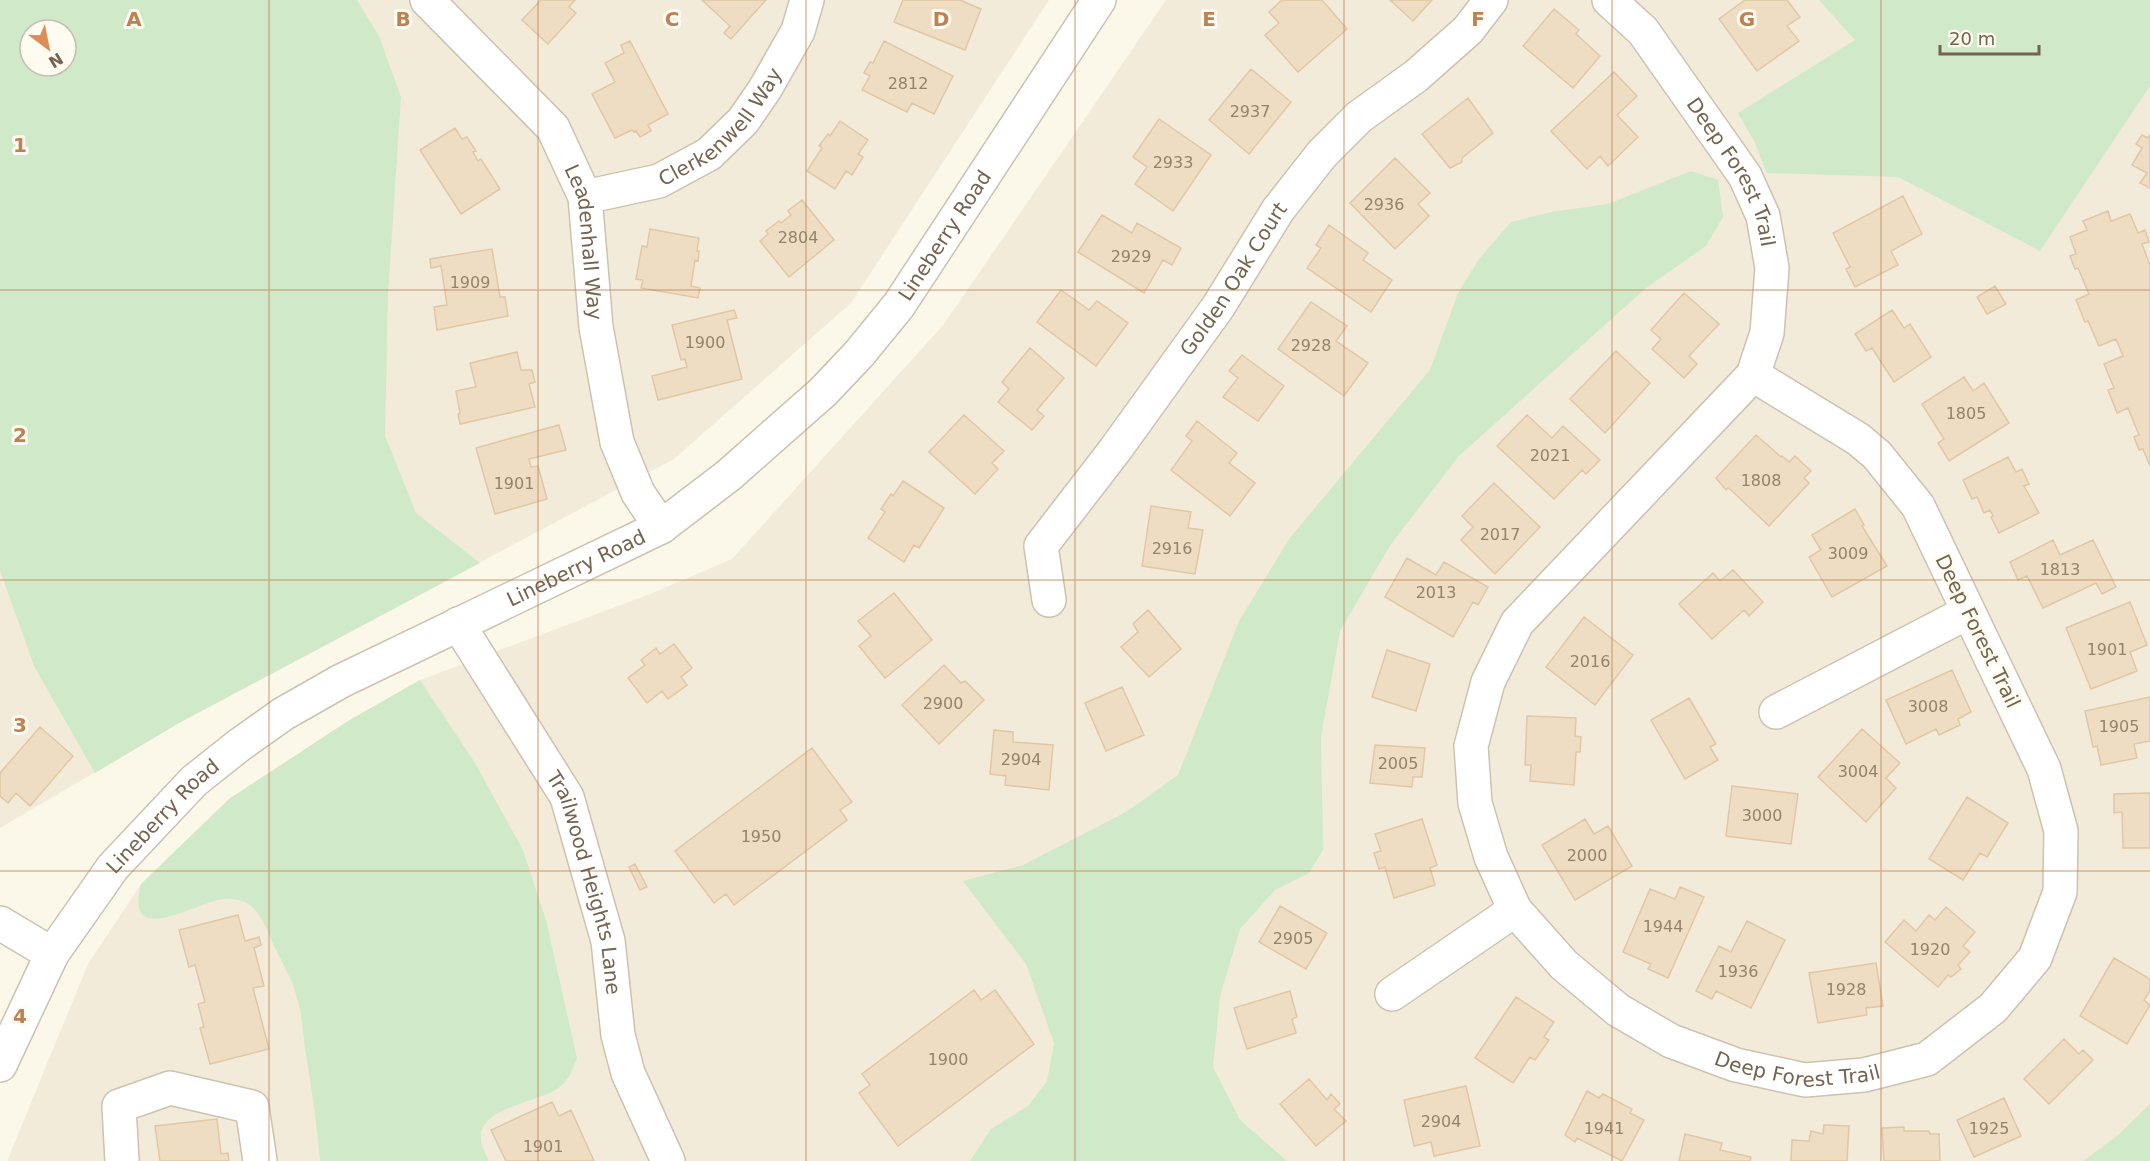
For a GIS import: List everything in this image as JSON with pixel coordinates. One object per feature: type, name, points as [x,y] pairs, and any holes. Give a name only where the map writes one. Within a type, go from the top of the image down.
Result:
[{"type":"street","name":"Leadenhall Way","points":[[427,0],[553,128],[585,197],[596,327],[617,442],[638,493],[661,527]]},
{"type":"street","name":"Clerkenwell Way","points":[[585,197],[659,181],[709,154],[743,121],[765,89],[798,31],[807,0]]},
{"type":"street","name":"Lineberry Road","points":[[0,1065],[52,954],[113,867],[194,781],[284,714],[341,681],[661,527],[729,475],[823,392],[866,346],[899,305],[1099,0]]},
{"type":"street","name":"Golden Oak Court","points":[[1049,600],[1041,546],[1115,450],[1218,307],[1278,210],[1322,154],[1359,117],[1416,76],[1468,30],[1491,0]]},
{"type":"street","name":"Deep Forest Trail","points":[[1609,0],[1643,31],[1745,176],[1763,216],[1772,268],[1767,333],[1753,375],[1517,623],[1488,682],[1471,746],[1475,803],[1491,857],[1515,910],[1564,965],[1618,1010],[1671,1041],[1725,1061],[1805,1080],[1864,1076],[1927,1059],[1993,1008],[2035,958],[2060,892],[2061,831],[2044,769],[1918,506],[1878,455],[1858,439],[1753,375]]},
{"type":"street","points":[[1776,712],[1968,612]]},
{"type":"street","name":"Trailwood Heights Lane","points":[[458,624],[567,797],[608,941],[618,1035],[628,1073],[668,1161]]},
{"type":"street","points":[[1392,994],[1515,910]]},
{"type":"street","points":[[0,923],[52,954]]},
{"type":"street","points":[[122,1161],[119,1106],[170,1088],[252,1107],[260,1161]]},
{"type":"shaded area","points":[[0,0],[1049,0],[851,303],[674,459],[179,723],[0,828]]},
{"type":"shaded area","points":[[1166,0],[2150,0],[2150,1138],[2125,1161],[7,1161],[88,964],[141,884],[229,799],[348,721],[420,680],[650,594],[732,559],[944,324]]},
{"type":"green space","points":[[0,0],[357,0],[379,36],[401,97],[388,294],[385,436],[416,513],[480,563],[179,723],[95,773],[34,666],[0,570]]},
{"type":"green space","points":[[1819,0],[2150,0],[2150,86],[2040,251],[1898,177],[1767,173],[1754,141],[1738,113],[1855,40]]},
{"type":"green space","points":[[1691,171],[1718,180],[1723,217],[1706,246],[1646,288],[1459,456],[1391,544],[1340,631],[1321,737],[1323,850],[1309,873],[1275,890],[1240,929],[1220,997],[1213,1067],[1240,1120],[1287,1161],[970,1161],[991,1129],[1028,1106],[1047,1081],[1054,1043],[1026,964],[963,881],[1023,865],[1126,812],[1178,775],[1239,621],[1289,539],[1430,370],[1458,293],[1479,259],[1511,222],[1551,212],[1608,204]]},
{"type":"green space","points":[[420,680],[475,763],[523,850],[546,920],[577,1058],[569,1077],[561,1086],[552,1092],[500,1112],[490,1119],[483,1128],[481,1139],[489,1161],[320,1161],[299,1004],[290,977],[261,918],[247,903],[227,899],[152,919],[143,915],[138,904],[141,884],[229,799],[348,721]]},
{"type":"green space","points":[[2150,1104],[2150,1161],[2083,1161],[2118,1135]]},
{"type":"building","points":[[541,0],[575,0],[569,7],[576,13],[548,44],[522,20]]},
{"type":"building","points":[[702,0],[766,0],[731,39],[724,33],[730,26]]},
{"type":"building","points":[[903,0],[960,0],[981,9],[965,50],[894,22]]},
{"type":"building","points":[[1282,0],[1322,0],[1347,29],[1298,72],[1265,35],[1279,23],[1269,12]]},
{"type":"building","points":[[1390,0],[1432,0],[1413,21]]},
{"type":"building","points":[[1745,0],[1787,0],[1800,17],[1787,26],[1799,41],[1757,71],[1719,19]]},
{"type":"building","points":[[1554,9],[1579,30],[1576,34],[1600,56],[1573,88],[1523,46]]},
{"type":"building","points":[[630,41],[668,114],[648,125],[651,131],[640,137],[636,131],[632,130],[615,138],[592,94],[615,82],[605,63],[624,53],[621,45]]},
{"type":"building","points":[[884,41],[953,76],[934,114],[912,103],[907,112],[862,90],[870,76],[864,73],[870,62],[873,63]]},
{"type":"building","points":[[1251,69],[1291,102],[1249,154],[1209,120]]},
{"type":"building","points":[[1614,72],[1637,96],[1617,115],[1638,137],[1608,166],[1600,156],[1587,169],[1551,131]]},
{"type":"building","points":[[1468,98],[1493,133],[1462,158],[1462,162],[1450,168],[1422,134]]},
{"type":"building","points":[[1159,119],[1211,155],[1173,211],[1135,184],[1147,167],[1133,157]]},
{"type":"building","points":[[840,121],[868,140],[858,154],[863,157],[852,175],[846,171],[835,189],[807,171],[822,148],[819,146],[828,134],[830,136]]},
{"type":"building","points":[[455,128],[462,139],[467,137],[476,151],[473,152],[478,161],[481,159],[500,189],[461,214],[420,150]]},
{"type":"building","points":[[2142,135],[2148,138],[2150,135],[2150,188],[2140,183],[2147,173],[2132,165],[2142,148],[2136,144]]},
{"type":"building","points":[[1395,158],[1430,193],[1418,204],[1429,216],[1395,249],[1350,203]]},
{"type":"building","points":[[1903,196],[1922,234],[1891,251],[1898,265],[1855,287],[1846,269],[1850,267],[1833,233]]},
{"type":"building","points":[[802,200],[834,240],[789,277],[760,241],[768,234],[766,231],[791,215],[788,211]]},
{"type":"building","points":[[2108,211],[2111,221],[2130,214],[2138,233],[2145,230],[2149,242],[2142,244],[2150,265],[2150,466],[2143,449],[2139,450],[2134,437],[2139,435],[2128,408],[2117,413],[2108,390],[2114,388],[2104,364],[2123,356],[2116,339],[2099,346],[2076,300],[2089,294],[2070,256],[2076,254],[2070,237],[2087,230],[2083,221]]},
{"type":"building","points":[[1102,215],[1132,233],[1137,223],[1181,248],[1172,265],[1163,260],[1144,293],[1078,252]]},
{"type":"building","points":[[1329,225],[1368,253],[1363,260],[1392,280],[1371,312],[1307,268],[1321,248],[1316,245]]},
{"type":"building","points":[[650,229],[699,238],[698,261],[695,260],[691,286],[700,288],[698,298],[641,288],[643,280],[636,279],[642,246],[647,247]]},
{"type":"building","points":[[492,249],[500,297],[505,297],[508,316],[437,330],[434,307],[447,305],[441,266],[431,268],[430,259]]},
{"type":"building","points":[[1995,286],[2006,304],[1987,314],[1977,297]]},
{"type":"building","points":[[1061,290],[1089,310],[1097,301],[1128,323],[1096,366],[1037,322]]},
{"type":"building","points":[[1684,293],[1719,324],[1689,356],[1697,364],[1684,378],[1652,349],[1661,339],[1651,330]]},
{"type":"building","points":[[1311,302],[1347,326],[1336,341],[1368,363],[1344,396],[1278,349]]},
{"type":"building","points":[[734,310],[737,318],[727,320],[742,379],[658,400],[652,376],[687,367],[685,359],[681,360],[672,325]]},
{"type":"building","points":[[1892,310],[1904,328],[1910,324],[1931,357],[1894,382],[1872,348],[1866,351],[1855,334]]},
{"type":"building","points":[[1030,348],[1064,378],[1037,410],[1044,416],[1032,430],[998,402],[1009,389],[1002,382]]},
{"type":"building","points":[[1616,351],[1650,383],[1605,433],[1570,399]]},
{"type":"building","points":[[517,352],[521,370],[532,370],[535,382],[529,384],[535,407],[460,424],[456,391],[476,387],[470,363]]},
{"type":"building","points":[[1242,355],[1284,386],[1258,421],[1223,397],[1238,378],[1229,371]]},
{"type":"building","points":[[1964,377],[1973,391],[1984,383],[2009,423],[1949,461],[1938,443],[1944,439],[1922,404]]},
{"type":"building","points":[[964,415],[1004,451],[992,463],[998,469],[975,494],[929,452]]},
{"type":"building","points":[[1527,415],[1552,438],[1563,426],[1600,460],[1586,474],[1582,470],[1554,499],[1497,446]]},
{"type":"building","points":[[1197,421],[1237,453],[1229,463],[1255,483],[1230,516],[1171,470],[1192,441],[1186,436]]},
{"type":"building","points":[[559,425],[566,450],[529,459],[531,467],[538,466],[547,499],[495,514],[476,448]]},
{"type":"building","points":[[1756,435],[1781,457],[1789,462],[1795,456],[1811,471],[1804,478],[1809,483],[1769,526],[1731,490],[1728,488],[1726,490],[1716,478]]},
{"type":"building","points":[[2008,457],[2016,472],[2022,469],[2029,484],[2024,486],[2039,513],[1999,533],[1990,510],[1984,513],[1977,497],[1972,499],[1963,480]]},
{"type":"building","points":[[903,481],[944,508],[919,548],[914,545],[904,562],[868,538],[885,512],[881,509]]},
{"type":"building","points":[[1494,483],[1540,527],[1495,574],[1461,540],[1473,527],[1462,516]]},
{"type":"building","points":[[1151,506],[1191,512],[1188,528],[1203,530],[1195,574],[1142,566]]},
{"type":"building","points":[[1855,509],[1864,525],[1862,526],[1887,566],[1832,597],[1809,557],[1821,550],[1812,535]]},
{"type":"building","points":[[2053,540],[2060,555],[2093,540],[2116,587],[2102,594],[2096,583],[2043,608],[2027,576],[2018,580],[2010,562]]},
{"type":"building","points":[[1407,558],[1436,575],[1444,562],[1488,587],[1478,605],[1473,602],[1453,637],[1385,597]]},
{"type":"building","points":[[1733,570],[1763,602],[1749,616],[1744,610],[1712,639],[1679,604],[1713,573],[1720,581]]},
{"type":"building","points":[[894,593],[932,640],[885,678],[859,646],[871,636],[858,621]]},
{"type":"building","points":[[2130,602],[2147,645],[2130,652],[2137,671],[2091,689],[2066,628]]},
{"type":"building","points":[[1148,610],[1181,649],[1149,677],[1121,647],[1138,632],[1133,624]]},
{"type":"building","points":[[1584,617],[1633,655],[1595,705],[1546,667]]},
{"type":"building","points":[[674,644],[692,668],[681,677],[687,685],[668,699],[662,691],[647,703],[628,678],[645,665],[641,660],[656,648],[660,654]]},
{"type":"building","points":[[1387,650],[1430,664],[1416,711],[1372,697]]},
{"type":"building","points":[[944,665],[961,683],[965,681],[984,700],[939,744],[902,705]]},
{"type":"building","points":[[1952,670],[1971,712],[1958,719],[1960,725],[1939,735],[1936,729],[1906,744],[1886,700]]},
{"type":"building","points":[[1122,687],[1144,735],[1106,751],[1085,703]]},
{"type":"building","points":[[2150,697],[2150,741],[2134,744],[2137,758],[2101,765],[2097,746],[2093,747],[2085,711]]},
{"type":"building","points":[[1689,698],[1716,744],[1710,747],[1718,760],[1685,779],[1651,720]]},
{"type":"building","points":[[1527,716],[1576,718],[1575,736],[1581,737],[1580,752],[1576,752],[1574,785],[1530,781],[1531,765],[1525,765]]},
{"type":"building","points":[[40,727],[73,756],[30,806],[16,793],[8,803],[0,796],[0,773]]},
{"type":"building","points":[[1862,729],[1900,763],[1886,778],[1896,788],[1866,822],[1818,777]]},
{"type":"building","points":[[994,730],[1013,732],[1013,742],[1053,745],[1049,790],[1005,785],[1006,776],[990,774]]},
{"type":"building","points":[[1375,745],[1425,748],[1422,777],[1413,777],[1412,787],[1370,783]]},
{"type":"building","points":[[812,748],[852,802],[840,810],[847,820],[734,905],[726,894],[714,903],[675,851]]},
{"type":"building","points":[[1732,786],[1798,794],[1791,844],[1726,836]]},
{"type":"building","points":[[2150,793],[2150,848],[2123,848],[2122,812],[2114,813],[2114,794]]},
{"type":"building","points":[[1967,797],[2008,823],[1987,857],[1980,853],[1963,880],[1929,859]]},
{"type":"building","points":[[1422,819],[1437,865],[1430,868],[1435,885],[1394,898],[1385,867],[1379,869],[1374,853],[1381,851],[1375,834]]},
{"type":"building","points":[[1585,819],[1594,834],[1608,826],[1632,866],[1575,900],[1542,845]]},
{"type":"building","points":[[635,864],[647,887],[640,890],[629,867]]},
{"type":"building","points":[[1680,887],[1704,897],[1668,978],[1648,969],[1651,964],[1623,952],[1650,889],[1675,899]]},
{"type":"building","points":[[1280,906],[1327,933],[1306,969],[1259,942]]},
{"type":"building","points":[[1946,907],[1975,932],[1963,946],[1970,952],[1958,965],[1961,969],[1951,977],[1948,975],[1938,987],[1885,942],[1904,920],[1916,931],[1929,915],[1935,920]]},
{"type":"building","points":[[238,915],[245,941],[259,937],[261,945],[254,948],[264,986],[253,988],[269,1049],[210,1064],[200,1028],[204,1027],[198,1004],[205,1002],[195,965],[189,967],[179,930]]},
{"type":"building","points":[[1747,921],[1785,940],[1751,1008],[1716,991],[1712,999],[1696,991],[1719,946],[1731,952]]},
{"type":"building","points":[[2114,958],[2150,979],[2150,991],[2144,1000],[2150,1005],[2127,1044],[2080,1016]]},
{"type":"building","points":[[1876,963],[1883,1006],[1866,1008],[1867,1015],[1818,1023],[1809,973]]},
{"type":"building","points":[[974,990],[981,1000],[995,990],[1034,1044],[898,1146],[859,1093],[870,1085],[862,1074]]},
{"type":"building","points":[[1290,991],[1297,1017],[1292,1019],[1296,1033],[1247,1049],[1234,1008]]},
{"type":"building","points":[[1516,997],[1554,1022],[1544,1037],[1549,1040],[1535,1060],[1530,1057],[1513,1083],[1475,1058]]},
{"type":"building","points":[[2064,1039],[2079,1054],[2083,1050],[2093,1060],[2049,1104],[2024,1079]]},
{"type":"building","points":[[1309,1079],[1327,1100],[1331,1094],[1340,1104],[1334,1109],[1346,1121],[1316,1146],[1280,1104]]},
{"type":"building","points":[[1466,1086],[1480,1146],[1434,1156],[1431,1142],[1414,1146],[1404,1100]]},
{"type":"building","points":[[1587,1091],[1599,1098],[1603,1094],[1632,1109],[1630,1113],[1644,1120],[1622,1161],[1577,1138],[1575,1142],[1565,1135]]},
{"type":"building","points":[[2004,1098],[2021,1136],[1974,1157],[1957,1120]]},
{"type":"building","points":[[552,1102],[559,1116],[571,1110],[594,1161],[506,1161],[491,1130]]},
{"type":"building","points":[[217,1119],[221,1154],[228,1153],[229,1161],[160,1161],[155,1126]]},
{"type":"building","points":[[1824,1125],[1849,1126],[1847,1161],[1791,1161],[1792,1140],[1809,1141],[1811,1131],[1823,1134]]},
{"type":"building","points":[[1904,1127],[1904,1131],[1929,1131],[1930,1134],[1939,1134],[1940,1161],[1884,1161],[1882,1128]]},
{"type":"building","points":[[1685,1134],[1722,1143],[1720,1150],[1751,1157],[1750,1161],[1679,1161]]}]
